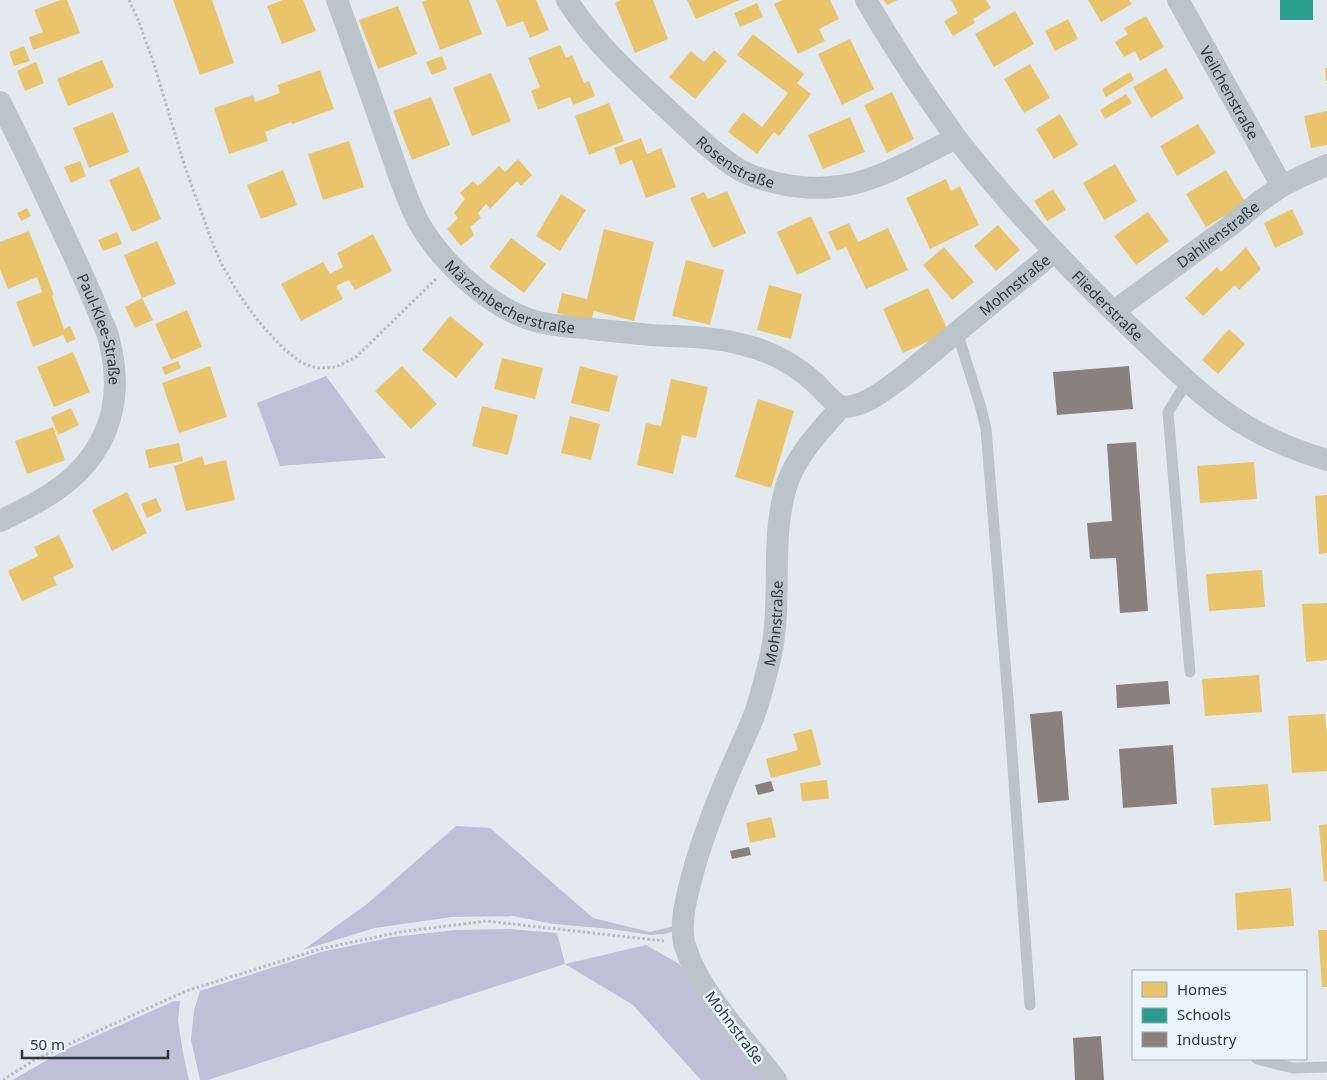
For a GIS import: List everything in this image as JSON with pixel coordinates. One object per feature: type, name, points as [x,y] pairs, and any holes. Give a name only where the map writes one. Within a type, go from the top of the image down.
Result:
[{"type":"street","name":"Märzenbecherstraße","points":[[337,0],[404,187],[419,222],[433,244],[477,289],[508,309],[534,320],[563,326],[724,340],[761,350],[801,371],[816,383],[833,402],[841,407]]},
{"type":"street","name":"Rosenstraße","points":[[567,0],[584,25],[616,62],[713,152],[737,168],[765,180],[793,186],[841,186],[889,171],[956,138]]},
{"type":"street","name":"Fliederstraße","points":[[866,0],[893,45],[956,138],[1003,195],[1054,252],[1188,380],[1230,415],[1256,431],[1293,448],[1327,460]]},
{"type":"street","name":"Veilchenstraße","points":[[1178,0],[1282,186]]},
{"type":"street","name":"Paul-Klee-Straße","points":[[0,102],[56,219],[109,339],[115,371],[115,403],[106,433],[93,455],[77,474],[32,505],[0,521]]},
{"type":"street","name":"Dahlienstraße","points":[[1114,311],[1282,186],[1327,165]]},
{"type":"street","name":"Mohnstraße","points":[[776,1080],[704,986],[684,944],[683,923],[685,903],[696,862],[722,789],[756,711],[770,661],[777,603],[777,551],[786,486],[794,467],[805,449],[841,407],[859,404],[886,389],[1054,252]]},
{"type":"lane","points":[[957,332],[986,428],[1030,1005]]},
{"type":"lane","points":[[1188,380],[1168,412],[1190,672]]},
{"type":"lane","points":[[1261,1060],[1293,1068],[1327,1066]]},
{"type":"path","points":[[129,0],[154,64],[185,167],[221,263],[238,294],[259,322],[284,349],[302,363],[317,368],[336,367],[356,357],[451,264]]},
{"type":"path","points":[[3,1080],[34,1060],[186,991],[320,949],[400,932],[486,921],[684,944]]},
{"type":"shaded area","points":[[326,376],[386,458],[280,466],[257,403]]},
{"type":"shaded area","points":[[456,826],[490,828],[593,918],[650,932],[674,926],[674,931],[651,935],[611,929],[553,924],[513,916],[452,917],[375,928],[303,950],[367,904]]},
{"type":"shaded area","points":[[509,929],[557,933],[565,964],[208,1080],[200,1080],[191,1040],[194,1010],[200,991],[321,952],[393,937],[456,930]]},
{"type":"shaded area","points":[[646,945],[679,964],[768,1080],[701,1080],[633,1005],[565,964]]},
{"type":"shaded area","points":[[174,1001],[180,1001],[178,1021],[189,1080],[12,1080],[65,1050]]},
{"type":"building: Homes","points":[[60,0],[67,0],[80,33],[33,50],[29,37],[43,32],[34,10]]},
{"type":"building: Homes","points":[[173,0],[212,0],[234,63],[200,75]]},
{"type":"building: Homes","points":[[283,0],[303,0],[316,31],[282,44],[267,6]]},
{"type":"building: Homes","points":[[427,0],[469,0],[482,34],[440,50],[422,2]]},
{"type":"building: Homes","points":[[496,0],[536,0],[549,30],[530,38],[523,21],[507,27]]},
{"type":"building: Homes","points":[[621,0],[653,0],[668,39],[635,53],[615,3]]},
{"type":"building: Homes","points":[[687,0],[740,0],[696,19]]},
{"type":"building: Homes","points":[[783,0],[830,0],[839,19],[819,29],[825,41],[798,54],[774,4]]},
{"type":"building: Homes","points":[[884,0],[898,0],[887,5]]},
{"type":"building: Homes","points":[[951,0],[986,0],[991,8],[973,19],[975,23],[953,36],[944,21],[958,13]]},
{"type":"building: Homes","points":[[1088,0],[1129,0],[1132,4],[1101,22]]},
{"type":"building: Homes","points":[[757,3],[763,17],[740,27],[734,13]]},
{"type":"building: Homes","points":[[398,6],[417,54],[378,69],[359,20]]},
{"type":"building: Homes","points":[[1015,11],[1034,44],[994,67],[975,34]]},
{"type":"building: Homes","points":[[1146,16],[1164,47],[1140,61],[1135,51],[1124,57],[1115,42],[1128,34],[1124,28]]},
{"type":"building: Homes","points":[[1068,19],[1078,39],[1055,51],[1045,31]]},
{"type":"building: Homes","points":[[753,34],[804,74],[797,83],[811,94],[779,136],[774,132],[757,154],[728,132],[743,112],[762,127],[788,93],[737,55]]},
{"type":"building: Homes","points":[[850,39],[874,89],[842,105],[818,54]]},
{"type":"building: Homes","points":[[560,45],[566,58],[572,55],[584,83],[589,81],[595,96],[573,105],[570,97],[538,110],[531,91],[540,87],[528,58]]},
{"type":"building: Homes","points":[[24,46],[30,61],[14,66],[9,52]]},
{"type":"building: Homes","points":[[714,50],[727,61],[695,99],[669,77],[691,51],[704,62]]},
{"type":"building: Homes","points":[[442,56],[447,69],[432,75],[426,62]]},
{"type":"building: Homes","points":[[102,60],[114,87],[68,106],[57,79]]},
{"type":"building: Homes","points":[[36,62],[44,83],[25,91],[17,71]]},
{"type":"building: Homes","points":[[1030,64],[1050,98],[1024,113],[1004,79]]},
{"type":"building: Homes","points":[[1166,68],[1184,98],[1151,118],[1133,87]]},
{"type":"building: Homes","points":[[1325,68],[1327,68],[1327,81],[1326,81]]},
{"type":"building: Homes","points":[[320,70],[334,109],[265,132],[268,141],[229,154],[214,108],[253,95],[255,102],[280,93],[277,85]]},
{"type":"building: Homes","points":[[1130,72],[1134,80],[1106,97],[1102,89]]},
{"type":"building: Homes","points":[[491,73],[511,121],[472,136],[453,88]]},
{"type":"building: Homes","points":[[892,92],[914,139],[887,153],[864,105]]},
{"type":"building: Homes","points":[[1126,94],[1132,103],[1105,119],[1100,110]]},
{"type":"building: Homes","points":[[431,97],[450,145],[412,160],[393,111]]},
{"type":"building: Homes","points":[[609,103],[624,141],[589,155],[575,116]]},
{"type":"building: Homes","points":[[1327,111],[1327,145],[1311,148],[1304,116]]},
{"type":"building: Homes","points":[[113,112],[129,152],[89,168],[73,128]]},
{"type":"building: Homes","points":[[1060,114],[1078,145],[1054,159],[1036,129]]},
{"type":"building: Homes","points":[[850,117],[865,152],[823,169],[808,135]]},
{"type":"building: Homes","points":[[1198,124],[1216,153],[1177,176],[1160,146]]},
{"type":"building: Homes","points":[[641,138],[647,154],[661,148],[676,187],[646,198],[632,160],[620,165],[614,148]]},
{"type":"building: Homes","points":[[349,141],[364,187],[323,200],[308,154]]},
{"type":"building: Homes","points":[[518,159],[532,175],[521,186],[517,181],[490,209],[486,204],[478,213],[481,218],[470,227],[474,235],[461,246],[447,229],[458,218],[454,213],[465,199],[460,193],[473,181],[478,186],[499,166],[505,172]]},
{"type":"building: Homes","points":[[80,161],[86,176],[71,183],[64,167]]},
{"type":"building: Homes","points":[[1115,164],[1137,201],[1104,220],[1083,183]]},
{"type":"building: Homes","points":[[139,167],[161,219],[132,232],[109,180]]},
{"type":"building: Homes","points":[[283,170],[297,205],[261,219],[247,185]]},
{"type":"building: Homes","points":[[1226,170],[1246,203],[1206,227],[1186,194]]},
{"type":"building: Homes","points":[[946,179],[951,191],[960,186],[979,225],[930,249],[906,198]]},
{"type":"building: Homes","points":[[1053,189],[1066,210],[1047,221],[1034,201]]},
{"type":"building: Homes","points":[[727,191],[746,233],[713,248],[690,198],[704,192],[708,199]]},
{"type":"building: Homes","points":[[561,194],[586,210],[560,251],[536,236]]},
{"type":"building: Homes","points":[[27,208],[31,216],[21,221],[17,213]]},
{"type":"building: Homes","points":[[1292,209],[1304,234],[1275,248],[1264,223]]},
{"type":"building: Homes","points":[[1148,212],[1169,241],[1136,265],[1114,236]]},
{"type":"building: Homes","points":[[811,216],[831,259],[797,275],[777,232]]},
{"type":"building: Homes","points":[[849,223],[858,242],[888,228],[908,270],[866,289],[846,247],[837,251],[828,232]]},
{"type":"building: Homes","points":[[998,225],[1020,250],[996,271],[974,246]]},
{"type":"building: Homes","points":[[604,229],[654,242],[634,321],[594,311],[591,322],[557,313],[562,293],[587,299]]},
{"type":"building: Homes","points":[[29,231],[54,295],[52,296],[64,329],[70,326],[76,339],[67,343],[63,335],[33,347],[16,302],[42,292],[37,277],[8,289],[0,269],[0,242]]},
{"type":"building: Homes","points":[[117,232],[122,244],[103,251],[98,240]]},
{"type":"building: Homes","points":[[373,234],[392,271],[355,290],[349,280],[336,286],[343,299],[301,321],[281,284],[323,262],[330,274],[343,267],[337,253]]},
{"type":"building: Homes","points":[[511,238],[546,264],[524,293],[489,267]]},
{"type":"building: Homes","points":[[157,241],[176,284],[142,298],[124,255]]},
{"type":"building: Homes","points":[[944,247],[974,282],[952,300],[923,265]]},
{"type":"building: Homes","points":[[1246,247],[1261,269],[1239,290],[1235,285],[1203,316],[1185,298],[1217,267],[1221,272]]},
{"type":"building: Homes","points":[[686,260],[724,270],[710,325],[672,316]]},
{"type":"building: Homes","points":[[769,285],[802,294],[791,339],[757,330]]},
{"type":"building: Homes","points":[[928,288],[949,332],[903,353],[883,309]]},
{"type":"building: Homes","points":[[142,298],[153,320],[135,328],[125,307]]},
{"type":"building: Homes","points":[[187,310],[202,347],[171,360],[155,324]]},
{"type":"building: Homes","points":[[450,316],[484,344],[456,378],[422,350]]},
{"type":"building: Homes","points":[[1229,329],[1245,344],[1218,374],[1202,360]]},
{"type":"building: Homes","points":[[73,352],[90,392],[54,407],[37,367]]},
{"type":"building: Homes","points":[[502,358],[543,368],[535,399],[494,389]]},
{"type":"building: Homes","points":[[178,361],[181,368],[165,375],[162,367]]},
{"type":"building: Homes","points":[[210,366],[227,417],[179,433],[162,383]]},
{"type":"building: Homes","points":[[402,366],[437,404],[411,429],[375,391]]},
{"type":"building: Homes","points":[[580,366],[618,376],[609,412],[571,403]]},
{"type":"building: Homes","points":[[671,379],[708,387],[696,438],[682,435],[673,474],[637,465],[646,423],[661,426]]},
{"type":"building: Homes","points":[[758,399],[794,411],[771,488],[735,477]]},
{"type":"building: Homes","points":[[482,406],[518,415],[508,455],[472,446]]},
{"type":"building: Homes","points":[[71,408],[79,425],[58,435],[51,417]]},
{"type":"building: Homes","points":[[570,416],[600,424],[591,460],[561,453]]},
{"type":"building: Homes","points":[[53,427],[65,460],[27,474],[15,441]]},
{"type":"building: Homes","points":[[179,443],[183,461],[149,468],[145,450]]},
{"type":"building: Homes","points":[[202,456],[205,465],[226,460],[235,500],[186,511],[174,466]]},
{"type":"building: Homes","points":[[1254,462],[1257,499],[1200,503],[1197,466]]},
{"type":"building: Homes","points":[[127,492],[147,533],[112,551],[92,510]]},
{"type":"building: Homes","points":[[1327,495],[1327,553],[1319,554],[1315,496]]},
{"type":"building: Homes","points":[[156,498],[162,511],[147,518],[141,504]]},
{"type":"building: Homes","points":[[59,535],[74,567],[53,577],[57,585],[22,601],[8,571],[38,556],[34,547]]},
{"type":"building: Homes","points":[[1262,570],[1265,607],[1209,611],[1206,574]]},
{"type":"building: Homes","points":[[1327,603],[1327,660],[1306,662],[1302,604]]},
{"type":"building: Homes","points":[[1259,675],[1262,712],[1205,716],[1202,679]]},
{"type":"building: Homes","points":[[1325,714],[1327,771],[1292,773],[1288,716]]},
{"type":"building: Homes","points":[[812,729],[821,765],[771,778],[766,759],[798,750],[793,734]]},
{"type":"building: Homes","points":[[827,780],[829,799],[802,801],[800,783]]},
{"type":"building: Homes","points":[[1268,784],[1271,821],[1214,825],[1211,788]]},
{"type":"building: Homes","points":[[771,817],[776,837],[750,843],[746,823]]},
{"type":"building: Homes","points":[[1327,824],[1327,881],[1324,882],[1319,825]]},
{"type":"building: Homes","points":[[1291,888],[1294,926],[1237,930],[1235,893]]},
{"type":"building: Homes","points":[[1318,930],[1327,930],[1327,987],[1322,987]]},
{"type":"building: Schools","points":[[1280,0],[1313,0],[1313,20],[1280,20]]},
{"type":"building: Industry","points":[[1129,366],[1133,409],[1057,415],[1053,372]]},
{"type":"building: Industry","points":[[1136,442],[1148,611],[1120,613],[1116,558],[1090,559],[1087,523],[1112,521],[1107,444]]},
{"type":"building: Industry","points":[[1168,681],[1170,704],[1117,708],[1116,685]]},
{"type":"building: Industry","points":[[1062,711],[1069,800],[1038,803],[1030,714]]},
{"type":"building: Industry","points":[[1173,745],[1177,804],[1123,808],[1119,749]]},
{"type":"building: Industry","points":[[771,781],[774,791],[758,795],[755,785]]},
{"type":"building: Industry","points":[[749,847],[751,855],[732,859],[730,851]]},
{"type":"building: Industry","points":[[1101,1036],[1104,1080],[1075,1080],[1073,1038]]}]
